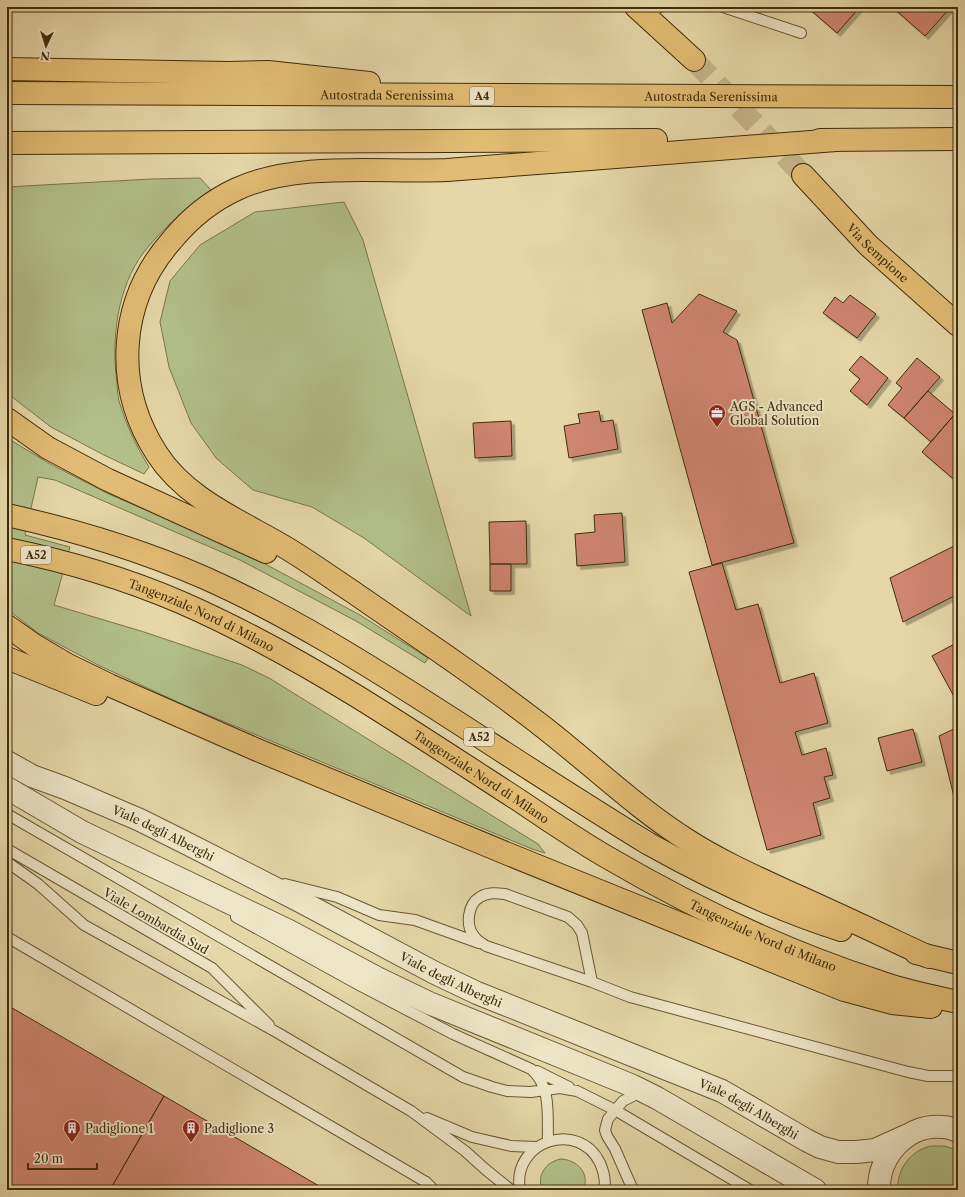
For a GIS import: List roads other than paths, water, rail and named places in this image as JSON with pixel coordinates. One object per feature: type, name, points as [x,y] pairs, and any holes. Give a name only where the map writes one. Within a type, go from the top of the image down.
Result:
[{"type":"main road","points":[[647,10],[694,60]]},
{"type":"main road","name":"A4","points":[[7,69],[229,73],[268,72],[484,96]]},
{"type":"main road","name":"Autostrada Serenissima","points":[[7,93],[958,97]]},
{"type":"main road","points":[[7,143],[958,139]]},
{"type":"main road","points":[[836,140],[445,170],[318,171],[279,176],[252,183],[232,191],[211,203],[195,215],[168,244],[153,263],[140,289],[131,318],[127,362],[133,400],[146,434],[157,454],[181,482],[199,496],[249,527],[286,547],[414,634],[545,728],[631,800],[688,841],[718,859],[752,876],[929,957]]},
{"type":"main road","name":"Via Sempione","points":[[803,175],[868,245],[958,325]]},
{"type":"main road","points":[[7,419],[48,448],[96,474],[262,550],[351,596],[414,634]]},
{"type":"main road","name":"A52","points":[[7,515],[109,542],[150,556],[204,578],[253,601],[345,651],[604,817],[649,844],[693,869],[739,891],[835,928],[929,957],[958,963]]},
{"type":"main road","name":"Tangenziale Nord di Milano","points":[[7,549],[66,562],[131,583],[179,601],[270,646],[364,701],[602,855],[661,888],[720,918],[815,959],[882,983],[958,1002]]},
{"type":"main road","points":[[7,626],[34,645],[68,665],[109,686],[255,750],[844,990],[892,1003],[958,1010]]},
{"type":"main road","points":[[7,658],[104,697],[255,750]]},
{"type":"street","name":"Viale degli Alberghi","points":[[7,762],[32,776],[65,788],[140,820],[251,876],[442,977],[511,1008],[722,1091],[820,1147],[838,1152],[875,1150],[924,1128],[953,1128]]},
{"type":"street","points":[[7,788],[82,832],[289,931],[379,979],[429,1003],[634,1086],[815,1190]]},
{"type":"street","points":[[879,1190],[878,1180],[883,1164],[893,1147],[906,1136]]},
{"type":"lane","points":[[723,7],[801,33]]},
{"type":"lane","points":[[7,814],[462,1077],[492,1088],[507,1091],[520,1092],[560,1088],[577,1091]]},
{"type":"lane","points":[[82,832],[367,989],[453,1034],[531,1069],[615,1110],[750,1190]]},
{"type":"lane","name":"Viale Lombardia Sud","points":[[7,849],[212,968],[278,1033]]},
{"type":"lane","name":"Viale Lombardia Sud","points":[[7,862],[38,884],[84,926],[278,1033],[411,1111],[465,1151],[511,1190]]},
{"type":"lane","points":[[251,876],[337,897],[379,915],[415,920],[592,982],[630,997],[908,1072],[928,1076],[958,1076]]},
{"type":"lane","points":[[486,946],[474,936],[470,930],[469,916],[471,907],[480,897],[487,894],[505,894],[568,917],[577,925],[582,933],[592,982]]},
{"type":"lane","points":[[7,937],[426,1182],[434,1190]]},
{"type":"lane","points":[[531,1069],[538,1074],[545,1090],[547,1101],[548,1141]]},
{"type":"lane","points":[[633,1190],[605,1130],[608,1119],[623,1101],[635,1095],[648,1095],[657,1098]]},
{"type":"lane","name":"Viale Lombardia Sud","points":[[411,1111],[472,1137],[511,1146],[536,1147]]},
{"type":"lane","points":[[520,1190],[519,1182],[521,1168],[527,1157],[536,1147],[548,1141],[562,1139],[576,1141],[588,1148],[597,1157],[603,1170],[606,1188]]},
{"type":"tunnel","points":[[694,60],[803,175]]},
{"type":"place","name":"AGS - Advanced Global Solution","points":[[717,428]]},
{"type":"place","name":"Padiglione 1","points":[[72,1143]]},
{"type":"place","name":"Padiglione 3","points":[[191,1143]]}]
